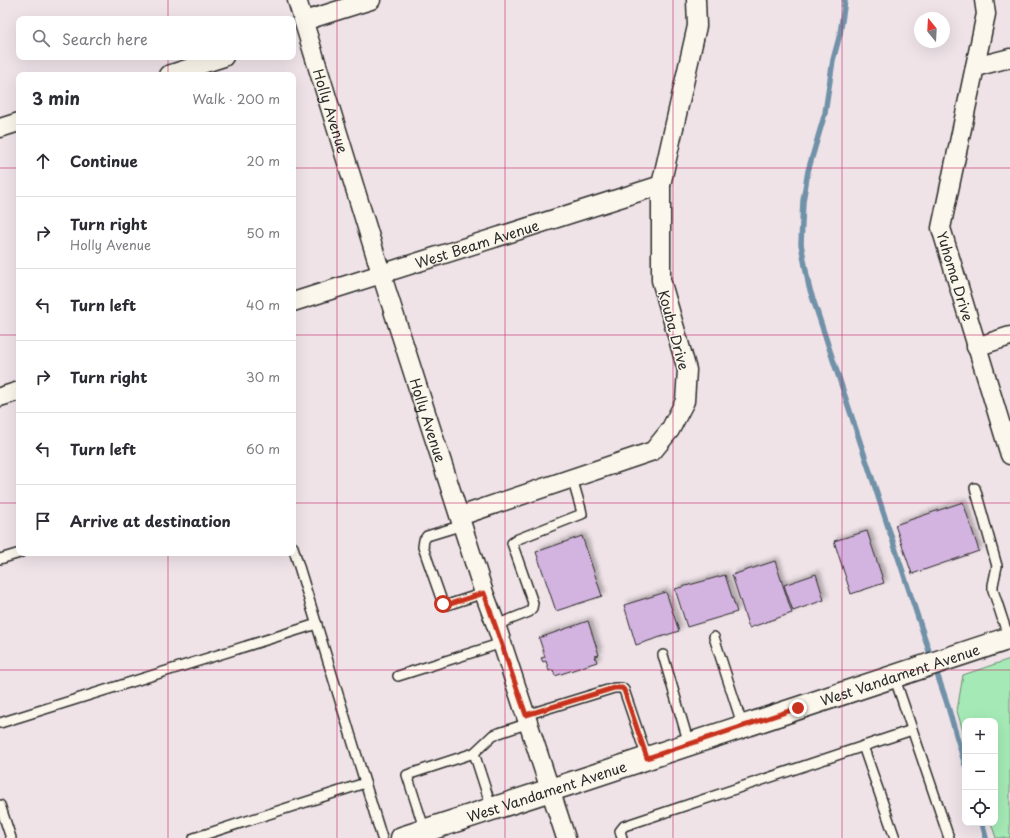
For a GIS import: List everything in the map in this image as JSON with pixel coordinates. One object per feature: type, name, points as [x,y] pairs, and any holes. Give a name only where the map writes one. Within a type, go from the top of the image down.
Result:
[{"type":"street","name":"Holly Avenue","points":[[297,0],[302,29],[462,520],[484,593],[496,625],[566,838]]},
{"type":"street","points":[[302,29],[370,0]]},
{"type":"street","name":"Kouba Drive","points":[[462,520],[572,478],[653,451],[670,430],[685,401],[687,370],[661,280],[661,185],[697,26],[696,0]]},
{"type":"street","name":"Yuhoma Drive","points":[[984,0],[986,14],[941,228],[1010,455]]},
{"type":"street","points":[[975,67],[1010,58]]},
{"type":"street","points":[[177,72],[215,60]]},
{"type":"street","points":[[0,128],[16,123]]},
{"type":"street","name":"West Beam Avenue","points":[[296,301],[661,185]]},
{"type":"street","points":[[976,346],[1010,336]]},
{"type":"street","points":[[0,397],[16,392]]},
{"type":"street","name":"West Vandament Avenue","points":[[402,838],[743,727],[1009,638]]},
{"type":"lane","points":[[496,625],[529,612],[533,603],[512,543],[518,539],[582,514],[582,509],[572,478]]},
{"type":"lane","points":[[975,488],[997,566],[992,585],[993,590],[1009,638]]},
{"type":"lane","points":[[462,520],[427,536],[424,540],[423,546],[443,604],[447,605],[484,593]]},
{"type":"lane","points":[[0,559],[16,554]]},
{"type":"lane","points":[[296,556],[382,838]]},
{"type":"lane","points":[[0,723],[317,624]]},
{"type":"lane","points":[[714,637],[743,727]]},
{"type":"lane","points":[[398,676],[502,643]]},
{"type":"lane","points":[[663,655],[689,744]]},
{"type":"lane","points":[[894,676],[949,838]]},
{"type":"lane","points":[[425,831],[408,775],[474,753],[493,735],[527,719],[614,688],[622,688],[624,690],[647,758]]},
{"type":"lane","points":[[622,838],[620,831],[624,826],[912,730]]},
{"type":"lane","points":[[863,746],[895,838]]},
{"type":"lane","points":[[474,753],[492,809]]},
{"type":"lane","points":[[194,838],[365,783]]},
{"type":"lane","points":[[0,805],[11,838]]},
{"type":"green space","points":[[1010,659],[1010,838],[996,838],[992,826],[998,826],[998,718],[962,718],[962,728],[957,711],[963,675]]},
{"type":"building","points":[[963,502],[979,551],[912,574],[895,525]]},
{"type":"building","points":[[867,531],[884,583],[851,594],[834,541]]},
{"type":"building","points":[[582,536],[602,596],[556,611],[536,552]]},
{"type":"building","points":[[775,561],[792,613],[749,628],[732,575]]},
{"type":"building","points":[[816,574],[824,600],[793,611],[784,585]]},
{"type":"building","points":[[725,575],[737,612],[687,627],[675,589]]},
{"type":"building","points":[[666,592],[679,631],[636,645],[624,605]]},
{"type":"building","points":[[588,621],[599,655],[595,656],[597,662],[555,676],[553,670],[549,671],[546,661],[543,662],[541,658],[545,657],[539,638]]},
{"type":"waterway","points":[[845,0],[840,34],[833,60],[825,113],[808,171],[803,201],[801,244],[809,287],[932,660]]},
{"type":"waterway","points":[[935,668],[962,755]]},
{"type":"waterway","points":[[983,826],[986,838]]},
{"type":"route","points":[[443,604],[447,605],[484,593],[526,715],[614,688],[622,688],[624,690],[647,758],[798,708]]}]
